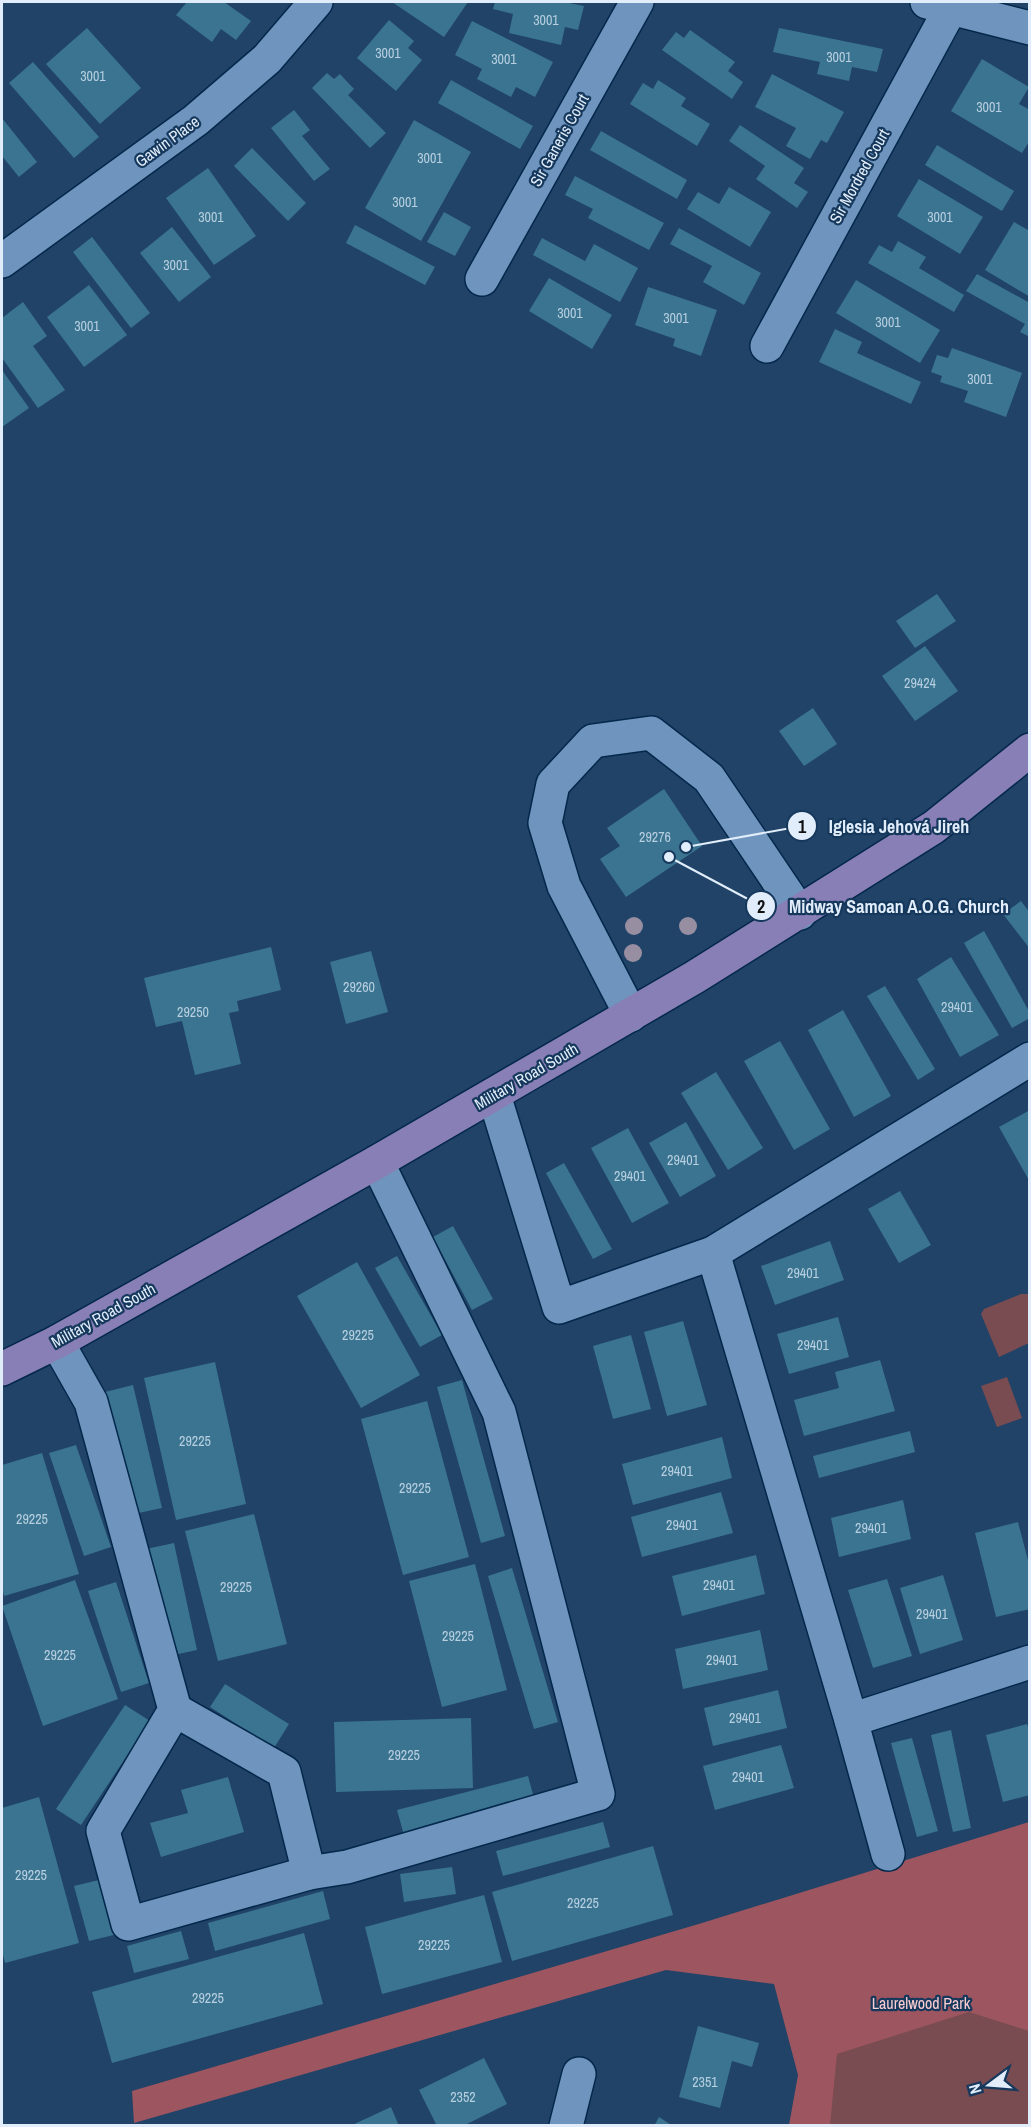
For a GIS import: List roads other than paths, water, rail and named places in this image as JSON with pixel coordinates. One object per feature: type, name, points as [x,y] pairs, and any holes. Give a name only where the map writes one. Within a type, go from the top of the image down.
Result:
[{"type":"main road","name":"Military Road South","points":[[2,1369],[57,1342],[377,1162],[631,1015],[800,913],[934,827],[1029,750]]},
{"type":"street","name":"Gawin Place","points":[[2,261],[223,98],[288,37],[316,2]]},
{"type":"street","name":"Sir Ganeris Court","points":[[482,279],[637,2]]},
{"type":"street","points":[[939,4],[1029,28]]},
{"type":"street","name":"Sir Mordred Court","points":[[767,346],[939,4]]},
{"type":"street","points":[[631,1015],[564,886],[545,823],[553,784],[593,741],[651,733],[709,777],[800,913]]},
{"type":"street","points":[[494,1095],[559,1307],[713,1253],[1029,1059]]},
{"type":"street","points":[[175,1710],[103,1831],[128,1924],[309,1873],[347,1867],[598,1794],[499,1412],[377,1162]]},
{"type":"street","points":[[713,1253],[851,1720],[888,1854]]},
{"type":"street","points":[[57,1342],[91,1402],[175,1710],[284,1772],[309,1873]]},
{"type":"street","points":[[851,1720],[1029,1662]]},
{"type":"street","points":[[566,2126],[579,2074]]},
{"type":"place","name":"Iglesia Jehová Jireh","points":[[686,847]]},
{"type":"place","name":"Midway Samoan A.O.G. Church","points":[[669,857]]},
{"type":"park label","name":"Laurelwood Park","points":[[921,2003]]}]
